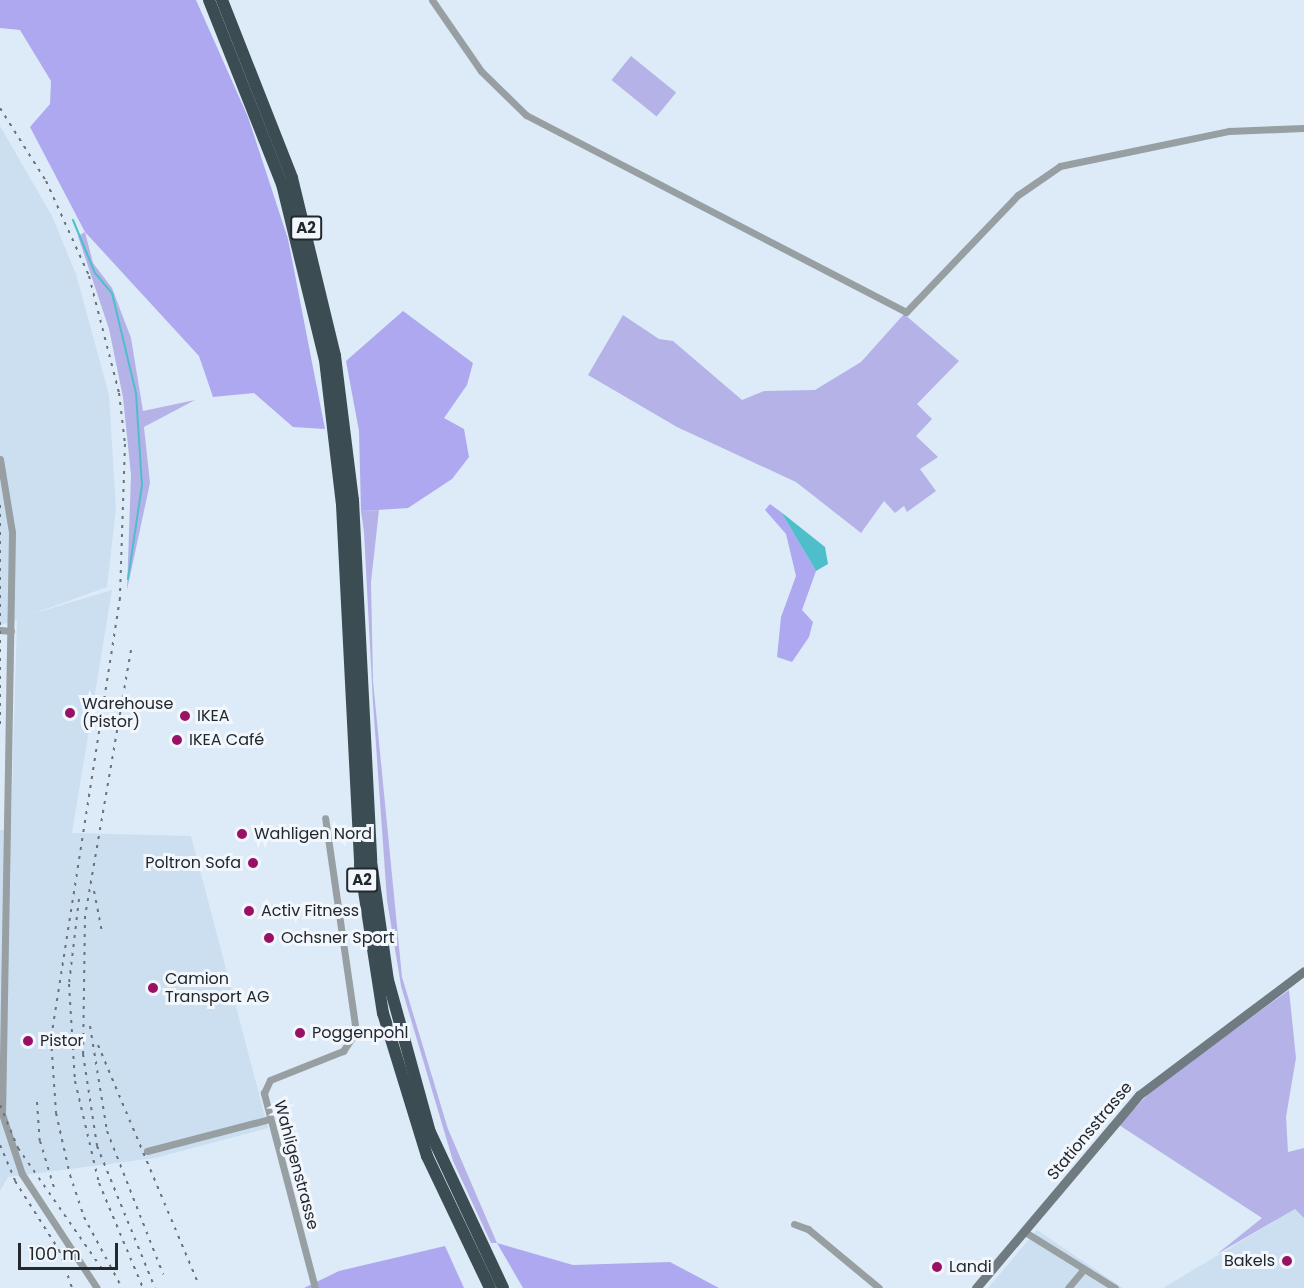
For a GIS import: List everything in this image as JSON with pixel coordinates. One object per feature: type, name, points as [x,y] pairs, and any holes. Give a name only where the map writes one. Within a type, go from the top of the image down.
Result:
[{"type":"highway","name":"A2","points":[[209,0],[282,184],[325,360],[343,516],[360,865],[378,991],[426,1156],[490,1288]]},
{"type":"highway","name":"A2","points":[[222,0],[291,178],[335,356],[353,500],[371,861],[387,980],[415,1090],[438,1152],[503,1288]]},
{"type":"main road","name":"Stationsstrasse","points":[[976,1288],[1139,1095],[1304,971]]},
{"type":"street","points":[[432,0],[481,71],[526,115],[610,154],[881,303],[906,312],[1018,195],[1060,166],[1229,131],[1304,128]]},
{"type":"street","points":[[0,459],[12,512],[3,1114],[22,1174],[97,1288]]},
{"type":"street","points":[[0,630],[11,631]]},
{"type":"street","name":"Wahligenstrasse","points":[[315,1288],[270,1119],[267,1083],[343,1051],[356,1032],[325,818]]},
{"type":"street","points":[[147,1151],[270,1119]]},
{"type":"street","points":[[794,1224],[808,1229],[879,1288]]},
{"type":"street","points":[[1025,1232],[1115,1288]]},
{"type":"street","points":[[1068,1288],[1084,1269]]},
{"type":"shaded area","points":[[0,0],[196,0],[248,117],[288,239],[325,429],[293,427],[254,393],[213,397],[199,356],[85,232],[30,127],[50,104],[51,81],[20,30],[0,28]]},
{"type":"shaded area","points":[[631,56],[676,93],[657,117],[611,80]]},
{"type":"shaded area","points":[[0,126],[52,216],[76,274],[109,395],[116,509],[107,587],[32,614],[112,590],[72,833],[191,836],[268,1128],[155,1158],[8,1177],[0,1191],[0,830],[11,830],[17,620],[0,625]]},
{"type":"shaded area","points":[[85,232],[93,263],[112,288],[131,338],[143,411],[195,400],[144,427],[150,483],[127,590],[131,475],[123,397],[109,329],[78,236]]},
{"type":"shaded area","points":[[403,311],[473,363],[467,385],[444,418],[464,429],[469,457],[452,479],[408,508],[361,511],[359,431],[346,361]]},
{"type":"shaded area","points":[[904,314],[959,361],[917,404],[932,419],[916,436],[938,457],[920,469],[936,491],[907,512],[904,506],[895,513],[884,501],[861,533],[796,482],[677,427],[588,375],[623,315],[659,339],[673,341],[742,400],[764,391],[815,390],[861,362]]},
{"type":"shaded area","points":[[770,504],[781,512],[816,571],[802,610],[813,622],[809,637],[792,662],[777,657],[781,617],[796,576],[786,534],[765,510]]},
{"type":"shaded area","points":[[379,510],[371,582],[373,681],[402,977],[448,1129],[497,1243],[491,1243],[453,1161],[401,986],[387,900],[361,511]]},
{"type":"shaded area","points":[[781,512],[825,547],[828,564],[816,571]]},
{"type":"shaded area","points":[[1289,990],[1296,1058],[1286,1117],[1288,1152],[1304,1148],[1304,1218],[1295,1209],[1217,1254],[1262,1218],[1119,1125],[1155,1087]]},
{"type":"shaded area","points":[[1295,1209],[1304,1218],[1304,1288],[1163,1288]]},
{"type":"shaded area","points":[[1037,1230],[1123,1288],[988,1288]]},
{"type":"shaded area","points":[[497,1243],[573,1265],[670,1262],[719,1288],[523,1288]]},
{"type":"shaded area","points":[[445,1246],[464,1288],[304,1288],[339,1271]]},
{"type":"waterway","points":[[73,220],[95,273],[112,293],[136,393],[142,485],[128,579]]},
{"type":"railway","points":[[0,108],[46,181],[89,276],[119,393],[125,444],[120,598],[51,1039],[56,1113],[70,1175],[84,1217],[122,1288]]},
{"type":"railway","points":[[0,505],[0,724]]},
{"type":"railway","points":[[131,650],[85,916],[83,1054],[97,1146],[155,1288]]},
{"type":"railway","points":[[94,891],[102,932]]},
{"type":"railway","points":[[79,899],[69,984],[75,1081],[99,1183],[143,1288]]},
{"type":"railway","points":[[90,1026],[107,1131],[163,1274]]},
{"type":"railway","points":[[98,1045],[197,1280]]},
{"type":"railway","points":[[37,1102],[40,1141],[55,1191]]},
{"type":"railway","points":[[0,1105],[18,1148],[102,1269]]},
{"type":"railway","points":[[0,1145],[15,1181],[59,1250],[72,1288]]},
{"type":"place","name":"Warehouse (Pistor)","points":[[70,713]]},
{"type":"place","name":"IKEA","points":[[185,716]]},
{"type":"place","name":"IKEA Café","points":[[177,740]]},
{"type":"place","name":"Wahligen Nord","points":[[242,834]]},
{"type":"place","name":"Poltron Sofa","points":[[253,863]]},
{"type":"place","name":"Activ Fitness","points":[[249,911]]},
{"type":"place","name":"Ochsner Sport","points":[[269,938]]},
{"type":"place","name":"Camion Transport AG","points":[[153,988]]},
{"type":"place","name":"Poggenpohl","points":[[300,1033]]},
{"type":"place","name":"Pistor","points":[[28,1041]]},
{"type":"place","name":"Bakels","points":[[1287,1261]]},
{"type":"place","name":"Landi","points":[[937,1267]]}]
